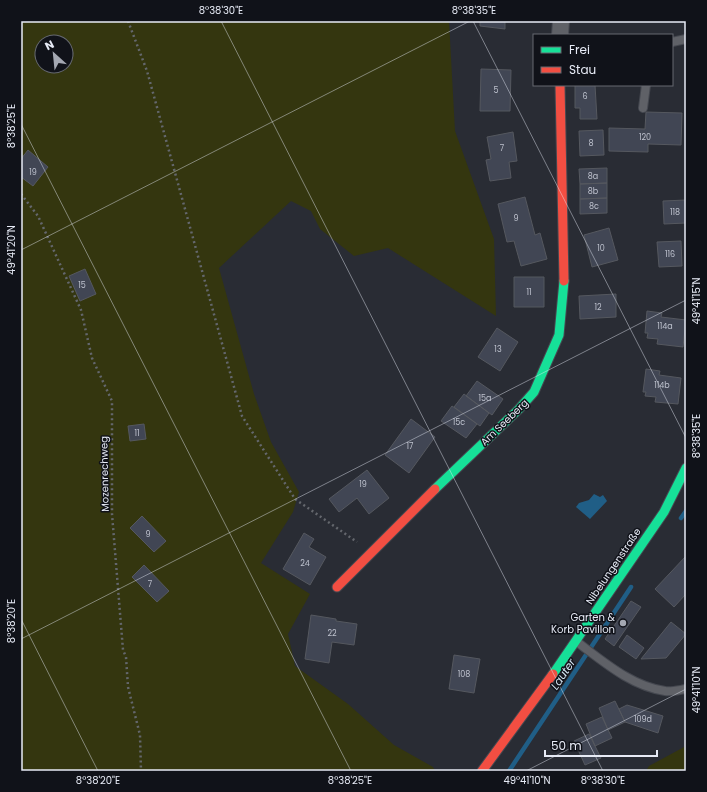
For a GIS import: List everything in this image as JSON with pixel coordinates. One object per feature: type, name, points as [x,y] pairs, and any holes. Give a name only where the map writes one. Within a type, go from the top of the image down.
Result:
[{"type":"street","points":[[560,34],[561,21]]},
{"type":"street","name":"Am Seeberg","points":[[337,587],[451,473],[519,409],[534,392],[552,354],[559,335],[564,277],[560,86]]},
{"type":"street","name":"Nibelungenstraße","points":[[482,771],[578,644],[664,512],[686,468]]},
{"type":"lane","points":[[673,42],[686,39]]},
{"type":"lane","points":[[643,108],[646,86]]},
{"type":"lane","points":[[578,644],[621,675],[644,685],[666,692],[686,689]]},
{"type":"path","points":[[128,21],[147,70],[242,416],[294,499],[372,552]]},
{"type":"path","name":"Mozenrechweg","points":[[21,194],[38,216],[81,310],[92,358],[112,401],[112,514],[123,650],[126,658],[128,687],[140,735],[141,771]]},
{"type":"green space","points":[[21,21],[449,21],[455,131],[494,239],[496,316],[388,248],[354,256],[320,229],[311,211],[291,201],[219,268],[254,394],[271,442],[299,492],[293,512],[261,563],[310,594],[288,634],[295,666],[348,704],[394,745],[433,767],[435,771],[21,771]]},
{"type":"green space","points":[[686,746],[686,771],[646,771],[649,766]]},
{"type":"water","points":[[594,494],[600,497],[603,495],[607,501],[590,519],[576,507],[579,503],[589,500]]},
{"type":"building","points":[[480,21],[505,21],[505,29],[480,26]]},
{"type":"building","points":[[481,69],[511,70],[510,111],[480,111]]},
{"type":"building","points":[[575,86],[595,86],[597,119],[580,119],[580,108],[575,108]]},
{"type":"building","points":[[646,112],[682,113],[681,145],[648,144],[648,152],[609,151],[609,128],[645,129]]},
{"type":"building","points":[[603,130],[604,155],[580,156],[579,131]]},
{"type":"building","points":[[513,132],[517,161],[509,162],[511,178],[490,181],[486,160],[491,159],[487,137]]},
{"type":"building","points":[[28,150],[48,167],[33,186],[21,177],[21,159]]},
{"type":"building","points":[[607,168],[607,183],[580,184],[579,169]]},
{"type":"building","points":[[607,183],[607,198],[580,199],[580,184]]},
{"type":"building","points":[[525,197],[535,235],[540,233],[547,259],[521,266],[514,241],[507,242],[498,204]]},
{"type":"building","points":[[607,198],[607,213],[580,214],[580,199]]},
{"type":"building","points":[[686,200],[686,223],[664,224],[663,201]]},
{"type":"building","points":[[609,228],[618,260],[592,267],[584,235]]},
{"type":"building","points":[[681,241],[682,266],[659,267],[657,242]]},
{"type":"building","points":[[85,269],[96,294],[80,301],[69,276]]},
{"type":"building","points":[[514,277],[544,277],[544,307],[514,307]]},
{"type":"building","points":[[616,294],[616,317],[580,319],[579,296]]},
{"type":"building","points":[[647,311],[662,313],[661,317],[686,320],[683,347],[657,344],[658,339],[647,338],[648,333],[645,333]]},
{"type":"building","points":[[497,328],[518,342],[500,371],[478,357]]},
{"type":"building","points":[[646,369],[660,371],[659,375],[681,378],[678,404],[655,402],[656,397],[645,396],[646,392],[643,392]]},
{"type":"building","points":[[477,381],[503,399],[492,415],[466,396]]},
{"type":"building","points":[[464,394],[489,413],[480,426],[454,407]]},
{"type":"building","points":[[452,406],[477,424],[466,438],[441,421]]},
{"type":"building","points":[[411,419],[435,437],[409,473],[385,455]]},
{"type":"building","points":[[144,424],[146,439],[130,441],[128,426]]},
{"type":"building","points":[[367,470],[389,498],[369,514],[357,498],[339,512],[329,499]]},
{"type":"building","points":[[142,516],[166,541],[154,552],[130,528]]},
{"type":"building","points":[[304,533],[314,539],[309,547],[326,557],[310,585],[283,569]]},
{"type":"building","points":[[686,556],[686,594],[674,607],[655,589]]},
{"type":"building","points":[[144,565],[169,591],[157,602],[132,577]]},
{"type":"building","name":"Garten & Korb Pavillon","points":[[631,601],[641,607],[614,646],[605,639]]},
{"type":"building","points":[[311,615],[357,624],[354,645],[332,642],[329,663],[305,659]]},
{"type":"building","points":[[671,622],[686,634],[666,658],[641,659]]},
{"type":"building","points":[[627,635],[644,648],[636,659],[619,647]]},
{"type":"building","points":[[454,655],[480,659],[474,693],[449,689]]},
{"type":"building","points":[[615,701],[625,722],[608,730],[599,708]]},
{"type":"building","points":[[627,705],[663,716],[658,733],[625,722],[619,709]]},
{"type":"building","points":[[602,717],[612,738],[595,746],[586,724]]},
{"type":"building","points":[[589,734],[601,758],[585,765],[574,741]]},
{"type":"waterway","name":"Lauter","points":[[681,518],[686,511]]},
{"type":"waterway","name":"Lauter","points":[[509,771],[631,587]]},
{"type":"traffic: fast","points":[[435,489],[519,409],[534,392],[559,335],[564,281]]},
{"type":"traffic: fast","points":[[553,674],[664,512],[686,468]]},
{"type":"traffic: jam","points":[[560,86],[564,281]]},
{"type":"traffic: jam","points":[[337,587],[435,489]]},
{"type":"traffic: jam","points":[[482,771],[553,674]]},
{"type":"place","name":"Garten & Korb Pavillon","points":[[623,623]]}]
